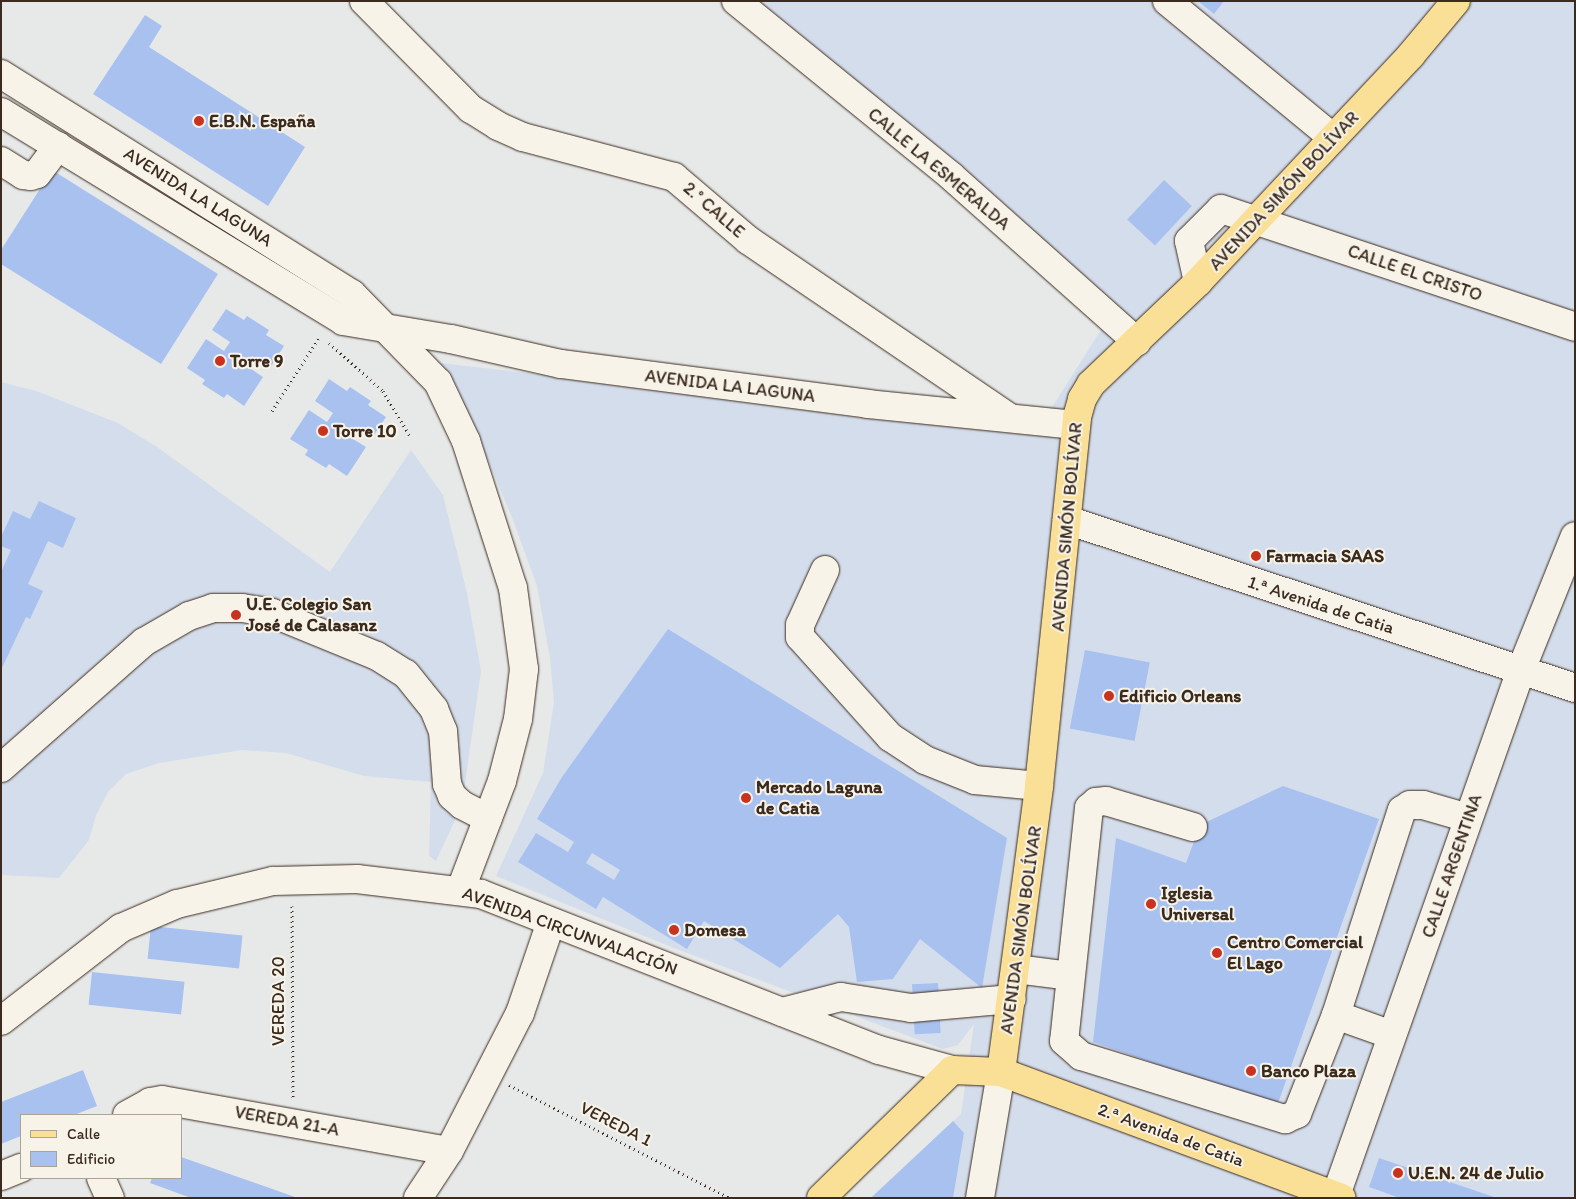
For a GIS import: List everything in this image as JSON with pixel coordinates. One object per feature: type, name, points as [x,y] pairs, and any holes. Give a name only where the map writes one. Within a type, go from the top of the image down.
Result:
[{"type":"main road","name":"AVENIDA SIMÓN BOLÍVAR","points":[[1001,1072],[1039,786],[1076,425],[1082,399],[1091,384],[1198,282],[1333,138],[1456,1]]},
{"type":"main road","name":"2.ª Avenida de Catia","points":[[952,1070],[1001,1072],[1337,1197]]},
{"type":"main road","points":[[821,1198],[952,1070]]},
{"type":"street","name":"CALLE LA ESMERALDA","points":[[736,1],[951,176],[1137,342]]},
{"type":"street","points":[[1167,1],[1333,138]]},
{"type":"street","name":"2.° CALLE","points":[[373,11],[472,109],[498,126],[523,137],[674,177],[748,240],[1011,418]]},
{"type":"street","name":"AVENIDA LA LAGUNA","points":[[1,74],[352,294],[386,331],[412,353],[438,382],[466,441],[513,588],[524,669],[518,719],[502,781],[461,889]]},
{"type":"street","name":"AVENIDA LA LAGUNA","points":[[1,112],[343,321],[386,331],[451,339],[561,364],[868,404],[1076,425]]},
{"type":"street","points":[[1,161],[23,175],[31,176],[37,174],[58,146]]},
{"type":"street","name":"CALLE EL CRISTO","points":[[1256,220],[1575,327]]},
{"type":"street","name":"1.ª Avenida de Catia","points":[[1067,520],[1575,688]]},
{"type":"street","name":"CALLE ARGENTINA","points":[[1337,1197],[1520,670],[1575,536]]},
{"type":"street","points":[[826,570],[800,625],[800,637],[890,737],[925,760],[975,780],[1039,786]]},
{"type":"street","points":[[1,768],[144,642],[189,616],[213,608],[242,608],[272,613],[377,656],[406,674],[434,709],[443,731],[447,784],[452,796],[462,805],[488,818]]},
{"type":"street","points":[[1193,827],[1106,801],[1096,802],[1089,808],[1064,1041],[1070,1050],[1081,1056],[1284,1119],[1297,1114],[1336,1015],[1402,810],[1410,805],[1423,805],[1468,818]]},
{"type":"street","name":"AVENIDA CIRCUNVALACIÓN","points":[[1,1021],[121,928],[186,901],[234,888],[292,880],[357,879],[461,889],[551,922],[879,1050],[952,1070]]},
{"type":"street","points":[[418,1198],[449,1151],[520,1013],[551,922]]},
{"type":"street","points":[[1016,969],[1070,976]]},
{"type":"street","points":[[782,1012],[841,997],[911,1008],[1012,999]]},
{"type":"street","points":[[1336,1015],[1392,1035]]},
{"type":"street","name":"AVENIDA SIMÓN BOLÍVAR","points":[[980,1198],[1001,1072]]},
{"type":"street","name":"VEREDA 21-A","points":[[129,1114],[150,1102],[162,1100],[293,1121],[449,1151]]},
{"type":"street","points":[[1,1176],[20,1168]]},
{"type":"street","points":[[101,1179],[110,1198]]},
{"type":"path","points":[[272,411],[320,336]]},
{"type":"path","name":"VEREDA 20","points":[[292,880],[293,1121]]},
{"type":"path","name":"VEREDA 1","points":[[489,1074],[730,1198]]},
{"type":"shaded area","points":[[737,1],[1575,1],[1575,1198],[870,1198],[961,1114],[974,1024],[958,1045],[943,1049],[674,948],[496,876],[543,773],[554,702],[550,658],[537,586],[513,520],[484,451],[440,363],[1037,431],[1116,306]]},
{"type":"shaded area","name":"U.E. Colegio San José de Calasanz","points":[[1,382],[36,391],[118,423],[157,447],[330,572],[411,450],[443,495],[467,593],[481,671],[462,805],[436,861],[429,856],[431,782],[364,776],[286,753],[242,750],[159,763],[126,774],[108,792],[96,815],[89,840],[59,878],[1,875]]},
{"type":"building","points":[[1198,1],[1224,1],[1214,14]]},
{"type":"building","name":"E.B.N. España","points":[[145,15],[162,26],[149,47],[305,147],[268,206],[93,94]]},
{"type":"building","points":[[52,170],[218,274],[161,364],[1,264],[1,250]]},
{"type":"building","points":[[1164,180],[1192,206],[1155,245],[1127,219]]},
{"type":"building","name":"Torre 9","points":[[226,309],[244,320],[247,316],[269,330],[266,335],[284,346],[270,368],[252,356],[245,365],[263,377],[244,406],[227,394],[224,398],[202,384],[205,380],[187,368],[206,339],[224,351],[230,342],[212,330]]},
{"type":"building","name":"Torre 10","points":[[329,379],[347,391],[350,387],[371,401],[368,405],[386,417],[372,438],[354,427],[348,436],[366,447],[347,476],[329,464],[326,468],[305,455],[308,450],[290,439],[309,410],[327,422],[333,413],[315,401]]},
{"type":"building","points":[[39,501],[76,518],[63,548],[48,541],[28,584],[43,591],[30,619],[26,617],[1,670],[1,572],[11,550],[1,546],[1,537],[13,511],[30,519]]},
{"type":"building","name":"Mercado Laguna de Catia","points":[[668,629],[1007,838],[982,988],[920,939],[893,979],[857,982],[849,927],[838,914],[780,968],[704,921],[687,949],[603,897],[596,909],[518,862],[536,833],[568,852],[574,842],[537,819],[562,777]],"holes":[[[592,853],[620,870],[614,880],[586,863]]]},
{"type":"building","name":"Edificio Orleans","points":[[1085,650],[1150,663],[1135,741],[1070,729]]},
{"type":"building","name":"Centro Comercial El Lago","points":[[1283,786],[1379,819],[1277,1106],[1093,1042],[1116,838],[1186,863],[1200,825]]},
{"type":"building","points":[[151,926],[242,936],[239,968],[148,959]]},
{"type":"building","points":[[92,972],[184,982],[181,1015],[89,1005]]},
{"type":"building","points":[[938,983],[941,1033],[915,1034],[912,984]]},
{"type":"building","points":[[83,1070],[97,1106],[77,1114],[20,1114],[20,1136],[1,1144],[1,1102]]},
{"type":"building","points":[[953,1121],[964,1133],[953,1198],[871,1198]]},
{"type":"building","points":[[182,1157],[295,1198],[191,1198],[150,1183],[152,1179],[182,1179]]},
{"type":"building","name":"U.E.N. 24 de Julio","points":[[1379,1158],[1494,1198],[1400,1198],[1369,1187]]},
{"type":"place","name":"E.B.N. España","points":[[199,121]]},
{"type":"place","name":"Torre 9","points":[[220,361]]},
{"type":"place","name":"Torre 10","points":[[323,431]]},
{"type":"place","name":"Farmacia SAAS","points":[[1256,556]]},
{"type":"place","name":"U.E. Colegio San José de Calasanz","points":[[236,615]]},
{"type":"place","name":"Edificio Orleans","points":[[1109,696]]},
{"type":"place","name":"Mercado Laguna de Catia","points":[[746,798]]},
{"type":"place","name":"Iglesia Universal","points":[[1151,904]]},
{"type":"place","name":"Domesa","points":[[674,930]]},
{"type":"place","name":"Centro Comercial El Lago","points":[[1217,953]]},
{"type":"place","name":"Banco Plaza","points":[[1251,1071]]},
{"type":"place","name":"U.E.N. 24 de Julio","points":[[1398,1173]]}]
